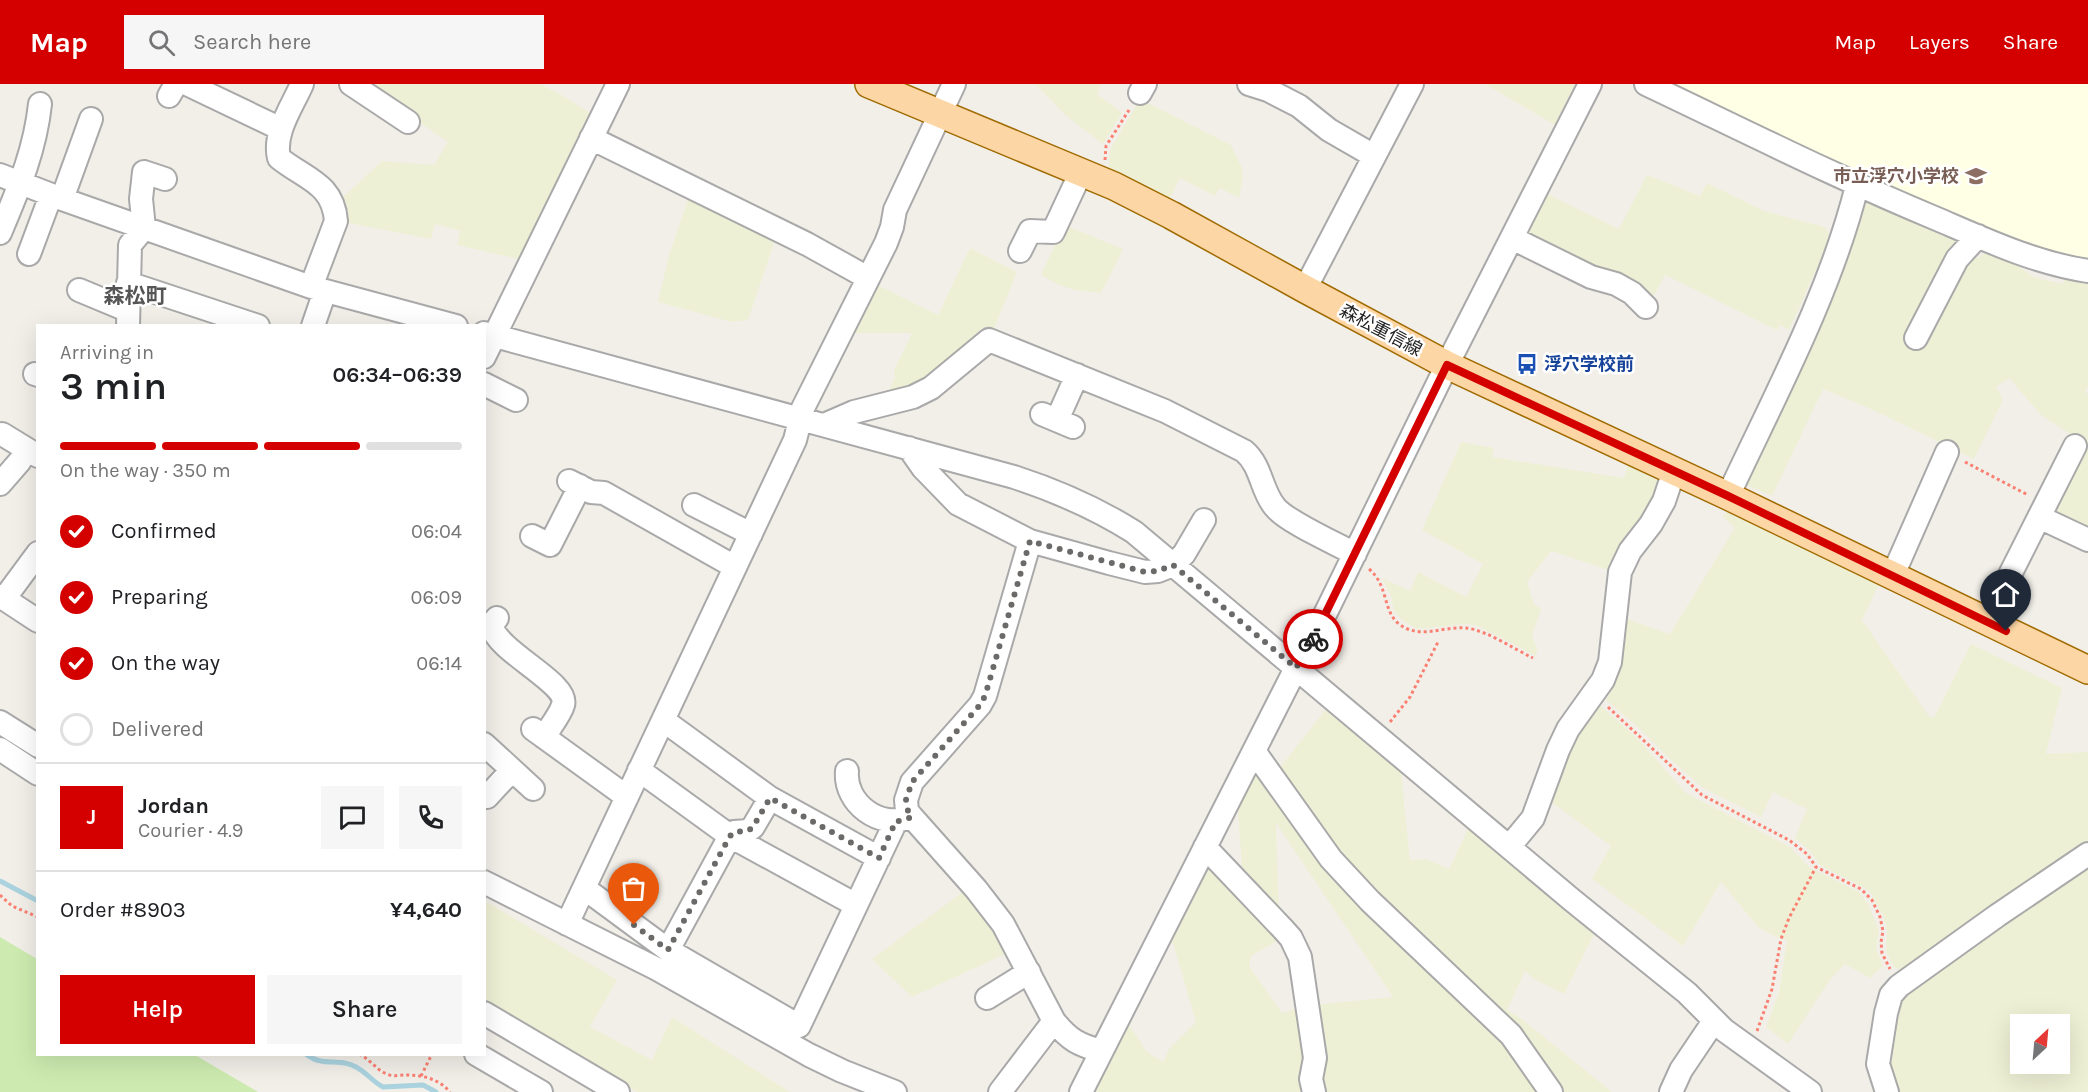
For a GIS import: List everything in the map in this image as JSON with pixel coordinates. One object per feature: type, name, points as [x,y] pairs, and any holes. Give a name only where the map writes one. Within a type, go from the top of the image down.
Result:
[{"type":"main road","name":"森松重信線","points":[[869,84],[1092,177],[1172,215],[1447,365],[1728,496],[1986,622],[2086,664]]},
{"type":"street","points":[[302,84],[281,129],[276,147],[279,158],[321,186],[331,197],[335,210],[336,221],[318,289],[313,324]]},
{"type":"street","points":[[351,84],[408,122]]},
{"type":"street","points":[[486,349],[490,334],[618,84]]},
{"type":"street","points":[[567,924],[795,440],[803,408],[892,227],[895,210],[954,84]]},
{"type":"street","points":[[1249,84],[1268,90],[1299,106],[1329,130],[1374,156]]},
{"type":"street","points":[[1305,289],[1412,84]]},
{"type":"street","points":[[1081,1092],[1296,668],[1309,647],[1447,365],[1590,84]]},
{"type":"street","points":[[1646,84],[1857,186],[2042,261],[2088,271]]},
{"type":"street","points":[[177,88],[281,129]]},
{"type":"street","points":[[22,249],[10,179],[37,135],[40,105]]},
{"type":"street","points":[[22,249],[56,197],[91,119]]},
{"type":"street","points":[[591,138],[807,244],[868,278]]},
{"type":"street","points":[[128,318],[130,245],[144,228],[141,199],[144,172],[165,179]]},
{"type":"street","points":[[1020,251],[1030,231],[1053,232],[1092,177]]},
{"type":"street","points":[[10,179],[318,289],[449,324]]},
{"type":"street","points":[[1728,496],[1825,284],[1848,224],[1857,186]]},
{"type":"street","points":[[1916,338],[1957,259],[1978,236]]},
{"type":"street","points":[[1512,238],[1591,277],[1616,284],[1632,293],[1646,307]]},
{"type":"street","points":[[128,283],[252,324]]},
{"type":"street","points":[[80,290],[128,318]]},
{"type":"street","points":[[490,334],[1014,477],[1076,500],[1106,515],[1134,532],[1509,847],[1687,993],[1724,1030],[1795,1088]]},
{"type":"street","points":[[825,426],[854,412],[913,397],[931,388],[989,340],[1165,411],[1244,451],[1256,466],[1273,506],[1290,519],[1353,557]]},
{"type":"street","points":[[1057,420],[1077,375]]},
{"type":"street","points":[[486,385],[516,400]]},
{"type":"street","points":[[0,484],[29,459],[2,434]]},
{"type":"street","points":[[1986,622],[2075,446]]},
{"type":"street","points":[[909,448],[923,468],[958,504],[1030,541],[1145,572],[1158,571],[1173,565],[1184,554],[1204,520]]},
{"type":"street","points":[[1892,577],[1947,452]]},
{"type":"street","points":[[1509,847],[1533,818],[1568,729],[1603,680],[1610,662],[1620,572],[1630,552],[1651,524],[1664,501],[1674,471]]},
{"type":"street","points":[[532,536],[550,545],[575,484],[591,492],[604,493],[644,507],[735,567]]},
{"type":"street","points":[[694,505],[751,534]]},
{"type":"street","points":[[2042,511],[2088,540]]},
{"type":"street","points":[[584,888],[668,950],[799,1026],[879,858],[908,811],[906,800],[912,782],[980,705],[985,696],[1030,541]]},
{"type":"street","points":[[36,556],[2,598],[36,620]]},
{"type":"street","points":[[497,618],[492,625],[493,632],[500,642],[556,685],[564,695],[564,704],[539,733],[627,797]]},
{"type":"street","points":[[663,720],[770,798],[879,858]]},
{"type":"street","points":[[0,722],[36,745]]},
{"type":"street","points":[[486,746],[532,789]]},
{"type":"street","points":[[0,749],[36,773]]},
{"type":"street","points":[[1254,751],[1331,859],[1370,901],[1511,1035],[1551,1092]]},
{"type":"street","points":[[487,797],[512,770]]},
{"type":"street","points":[[639,770],[730,836],[856,905]]},
{"type":"street","points":[[847,771],[846,781],[857,804],[867,812],[885,819],[904,819],[976,889],[1003,924],[1054,1021],[1065,1035],[1080,1045],[1101,1052]]},
{"type":"street","points":[[668,950],[730,836],[734,832],[748,831],[753,827],[770,798]]},
{"type":"street","points":[[1205,847],[1283,929],[1296,947],[1300,957],[1315,1058],[1311,1079],[1314,1092]]},
{"type":"street","points":[[1887,1092],[1878,1064],[1891,995],[1899,986],[1998,915],[2088,854]]},
{"type":"street","points":[[486,883],[657,969],[872,1088],[895,1092]]},
{"type":"street","points":[[987,998],[1029,972]]},
{"type":"street","points":[[486,1014],[618,1092]]},
{"type":"street","points":[[1671,1092],[1681,1070],[1714,1020]]},
{"type":"street","points":[[1000,1092],[1054,1021]]},
{"type":"street","points":[[479,1056],[541,1092]]},
{"type":"path","points":[[1092,177],[1107,146],[1142,88]]},
{"type":"path","points":[[1947,452],[2042,511]]},
{"type":"path","points":[[1353,557],[1378,577],[1387,597],[1390,614],[1400,624],[1416,633],[1465,628],[1476,630],[1533,658]]},
{"type":"path","points":[[1380,738],[1395,714],[1410,697],[1438,642]]},
{"type":"path","points":[[1593,693],[1702,795],[1789,840],[1807,854],[1816,867],[1861,889],[1872,900],[1880,917],[1883,931],[1882,953],[1899,986]]},
{"type":"path","points":[[1750,1049],[1772,989],[1780,939],[1816,867]]},
{"type":"path","points":[[0,895],[12,906],[36,916]]},
{"type":"path","points":[[363,1056],[379,1070],[391,1076],[421,1076],[440,1083],[450,1092]]},
{"type":"path","points":[[421,1076],[431,1056]]},
{"type":"shaded area","points":[[374,84],[540,84],[596,117],[527,261],[457,245],[460,231],[435,224],[431,239],[344,222],[339,201],[382,161],[434,165],[448,142],[377,93],[379,87]]},
{"type":"shaded area","points":[[1035,84],[1101,84],[1097,94],[1122,113],[1103,144],[1065,115]]},
{"type":"shaded area","points":[[1485,84],[1575,84],[1555,125]]},
{"type":"shaded area","name":"市立浮穴小学校","points":[[1670,84],[2088,84],[2088,262],[2034,248],[1918,200],[1811,152]]},
{"type":"shaded area","points":[[1140,99],[1231,145],[1242,168],[1243,178],[1239,198],[1220,188],[1215,196],[1180,178],[1168,203],[1108,172],[1110,150]]},
{"type":"shaded area","points":[[1647,175],[1700,196],[1707,183],[1764,211],[1825,227],[1829,234],[1826,247],[1789,330],[1780,325],[1777,330],[1665,275],[1651,301],[1520,232],[1541,191],[1619,229]]},
{"type":"shaded area","points":[[690,194],[776,237],[748,320],[732,322],[658,302],[669,255]]},
{"type":"shaded area","points":[[1871,200],[1962,239],[1949,258],[1906,341],[1917,348],[1957,275],[1975,255],[1978,258],[1990,250],[2005,256],[2033,277],[2063,284],[2065,275],[2088,280],[2088,387],[2085,391],[2088,394],[2088,534],[2047,515],[2084,443],[2041,415],[2009,378],[1996,387],[2003,400],[1974,459],[1873,410],[1823,389],[1772,496],[1747,485],[1746,478],[1861,207]]},
{"type":"shaded area","points":[[1064,225],[1123,249],[1101,293],[1075,290],[1059,285],[1041,275]]},
{"type":"shaded area","points":[[970,248],[1017,272],[992,334],[980,329],[976,337],[929,380],[886,397],[895,377],[894,370],[912,333],[848,333],[873,283],[938,315]]},
{"type":"shaded area","points":[[1461,442],[1494,448],[1492,457],[1624,478],[1628,465],[1664,484],[1612,571],[1551,551],[1527,582],[1534,604],[1541,609],[1532,636],[1537,648],[1536,656],[1478,626],[1467,624],[1417,629],[1403,621],[1394,611],[1391,596],[1382,578],[1410,591],[1418,572],[1466,597],[1483,564],[1422,530]]},
{"type":"shaded area","points":[[1728,510],[1879,584],[1862,620],[1929,716],[1934,718],[1971,644],[2062,688],[2046,754],[2088,752],[2088,847],[1903,976],[1900,970],[1894,967],[1886,952],[1887,930],[1883,916],[1870,892],[1819,864],[1809,850],[1795,838],[1807,809],[1773,792],[1761,817],[1703,788],[1606,700],[1618,676],[1612,673],[1620,617],[1670,634],[1735,528],[1723,517]]},
{"type":"shaded area","points":[[1593,699],[1638,739],[1686,793],[1790,847],[1809,867],[1859,892],[1868,904],[1879,930],[1876,948],[1883,966],[1870,978],[1845,964],[1829,981],[1788,1044],[1766,1027],[1779,992],[1787,940],[1759,928],[1721,882],[1683,946],[1592,879],[1611,846],[1546,798]]},
{"type":"shaded area","points":[[1326,709],[1401,771],[1410,860],[1426,859],[1449,869],[1468,829],[1594,934],[1564,994],[1534,979],[1525,971],[1507,1010],[1523,1020],[1612,1092],[1556,1092],[1358,879],[1278,770]]},
{"type":"shaded area","points":[[1255,764],[1494,1024],[1542,1092],[1320,1092],[1314,1005],[1393,997],[1276,823],[1279,917],[1243,879],[1237,801]]},
{"type":"shaded area","points":[[1208,857],[1284,937],[1251,956],[1249,966],[1282,1013],[1301,1007],[1307,1092],[1090,1092],[1125,1019],[1147,1052],[1163,1062],[1169,1049],[1196,1022],[1170,933]]},
{"type":"shaded area","points":[[2088,861],[2088,1092],[1894,1092],[1885,1065],[1898,998]]},
{"type":"shaded area","points":[[964,891],[1007,953],[912,997],[872,959]]},
{"type":"shaded area","points":[[486,902],[617,980],[590,1027],[652,1060],[672,1017],[790,1092],[637,1092],[486,1003]]},
{"type":"green space","points":[[0,937],[36,958],[36,1056],[197,1056],[258,1092],[0,1092]]},
{"type":"waterway","points":[[0,881],[36,900]]},
{"type":"waterway","points":[[309,1056],[319,1061],[350,1064],[383,1087],[423,1085],[436,1092]]},
{"type":"way so far","points":[[634,925],[668,950],[730,836],[734,832],[748,831],[753,827],[770,798],[879,858],[896,821],[912,817],[906,800],[912,782],[980,705],[985,696],[1030,541],[1145,572],[1158,571],[1173,565],[1296,668],[1313,639]]},
{"type":"place","name":"市立浮穴小学校","points":[[1976,176]]},
{"type":"place","name":"浮穴学校前","points":[[1527,364]]},
{"type":"district","name":"森松町","points":[[135,296]]},
{"type":"route","points":[[1313,639],[1447,365],[1728,496],[2006,631]]}]
